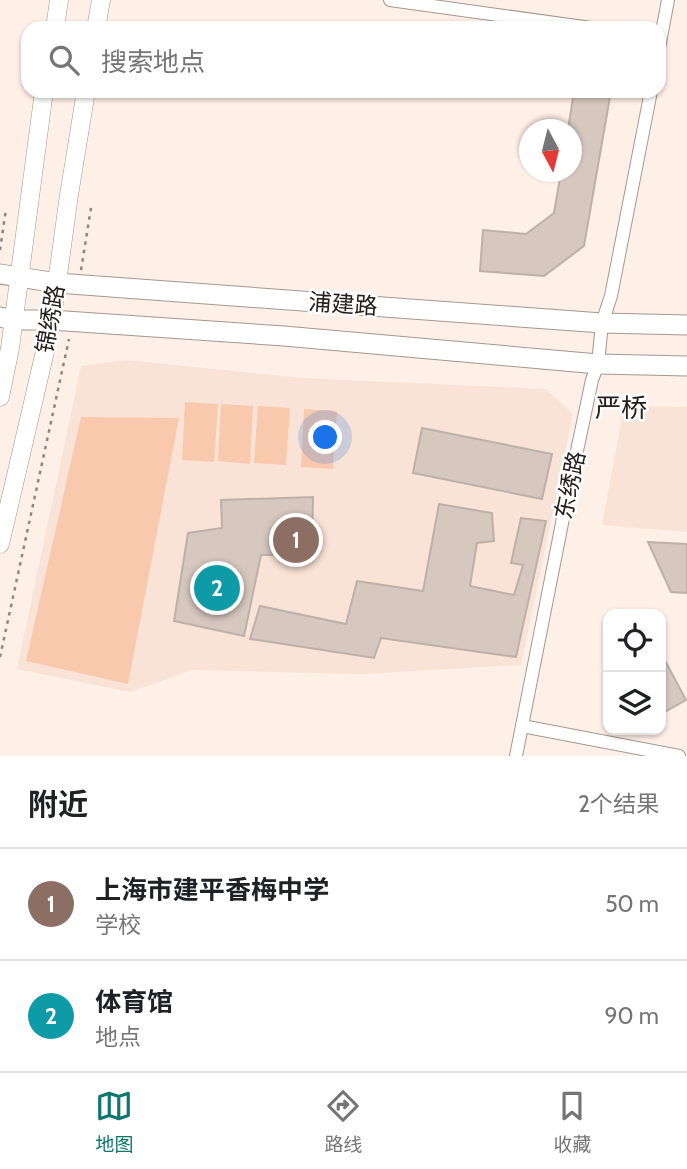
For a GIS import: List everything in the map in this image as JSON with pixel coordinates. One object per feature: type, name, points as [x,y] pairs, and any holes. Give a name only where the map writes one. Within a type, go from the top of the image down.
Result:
[{"type":"main road","points":[[55,21],[59,0]]},
{"type":"main road","points":[[97,21],[101,0]]},
{"type":"main road","name":"锦绣路","points":[[0,397],[10,348],[7,319],[10,276],[43,98]]},
{"type":"main road","name":"锦绣路","points":[[0,544],[46,347],[85,98]]},
{"type":"main road","name":"浦建路","points":[[10,276],[57,284],[602,323],[687,326]]},
{"type":"main road","name":"浦建路","points":[[7,319],[284,336],[598,365],[687,366]]},
{"type":"street","points":[[390,0],[541,21]]},
{"type":"street","points":[[664,21],[668,0]]},
{"type":"street","name":"东绣路","points":[[516,756],[592,380],[598,365],[602,323],[611,296],[650,98]]},
{"type":"street","points":[[522,726],[679,756]]},
{"type":"path","points":[[79,285],[91,208]]},
{"type":"path","points":[[0,250],[6,209]]},
{"type":"path","points":[[0,657],[72,322]]},
{"type":"shaded area","points":[[126,360],[302,378],[546,389],[573,414],[521,665],[361,674],[192,670],[130,692],[17,669],[81,366]]},
{"type":"shaded area","points":[[185,402],[218,404],[214,462],[182,460]]},
{"type":"shaded area","points":[[221,404],[253,406],[250,464],[218,461]]},
{"type":"shaded area","points":[[258,406],[290,408],[286,465],[254,463]]},
{"type":"shaded area","points":[[624,406],[687,407],[687,532],[602,525]]},
{"type":"shaded area","points":[[304,409],[337,411],[333,469],[301,467]]},
{"type":"shaded area","points":[[81,417],[179,418],[128,684],[26,661]]},
{"type":"building","points":[[573,98],[610,98],[584,246],[544,276],[480,271],[483,230],[526,234],[554,213],[559,182],[582,182],[582,119],[570,119]]},
{"type":"building","points":[[422,428],[552,454],[542,499],[413,473]]},
{"type":"building","points":[[313,497],[312,554],[261,555],[244,636],[174,621],[188,533],[222,528],[221,500]]},
{"type":"building","points":[[439,504],[492,513],[494,541],[477,543],[470,586],[514,595],[523,565],[511,563],[521,518],[546,521],[516,657],[381,638],[374,658],[250,639],[260,606],[346,624],[357,581],[423,591]]},
{"type":"building","points":[[648,542],[687,544],[687,593],[671,592]]},
{"type":"building","points":[[666,662],[686,700],[666,711]]},
{"type":"place","name":"上海市建平香梅中学","points":[[296,540]]},
{"type":"place","name":"体育馆","points":[[217,588]]},
{"type":"district","name":"严桥","points":[[621,408]]}]
